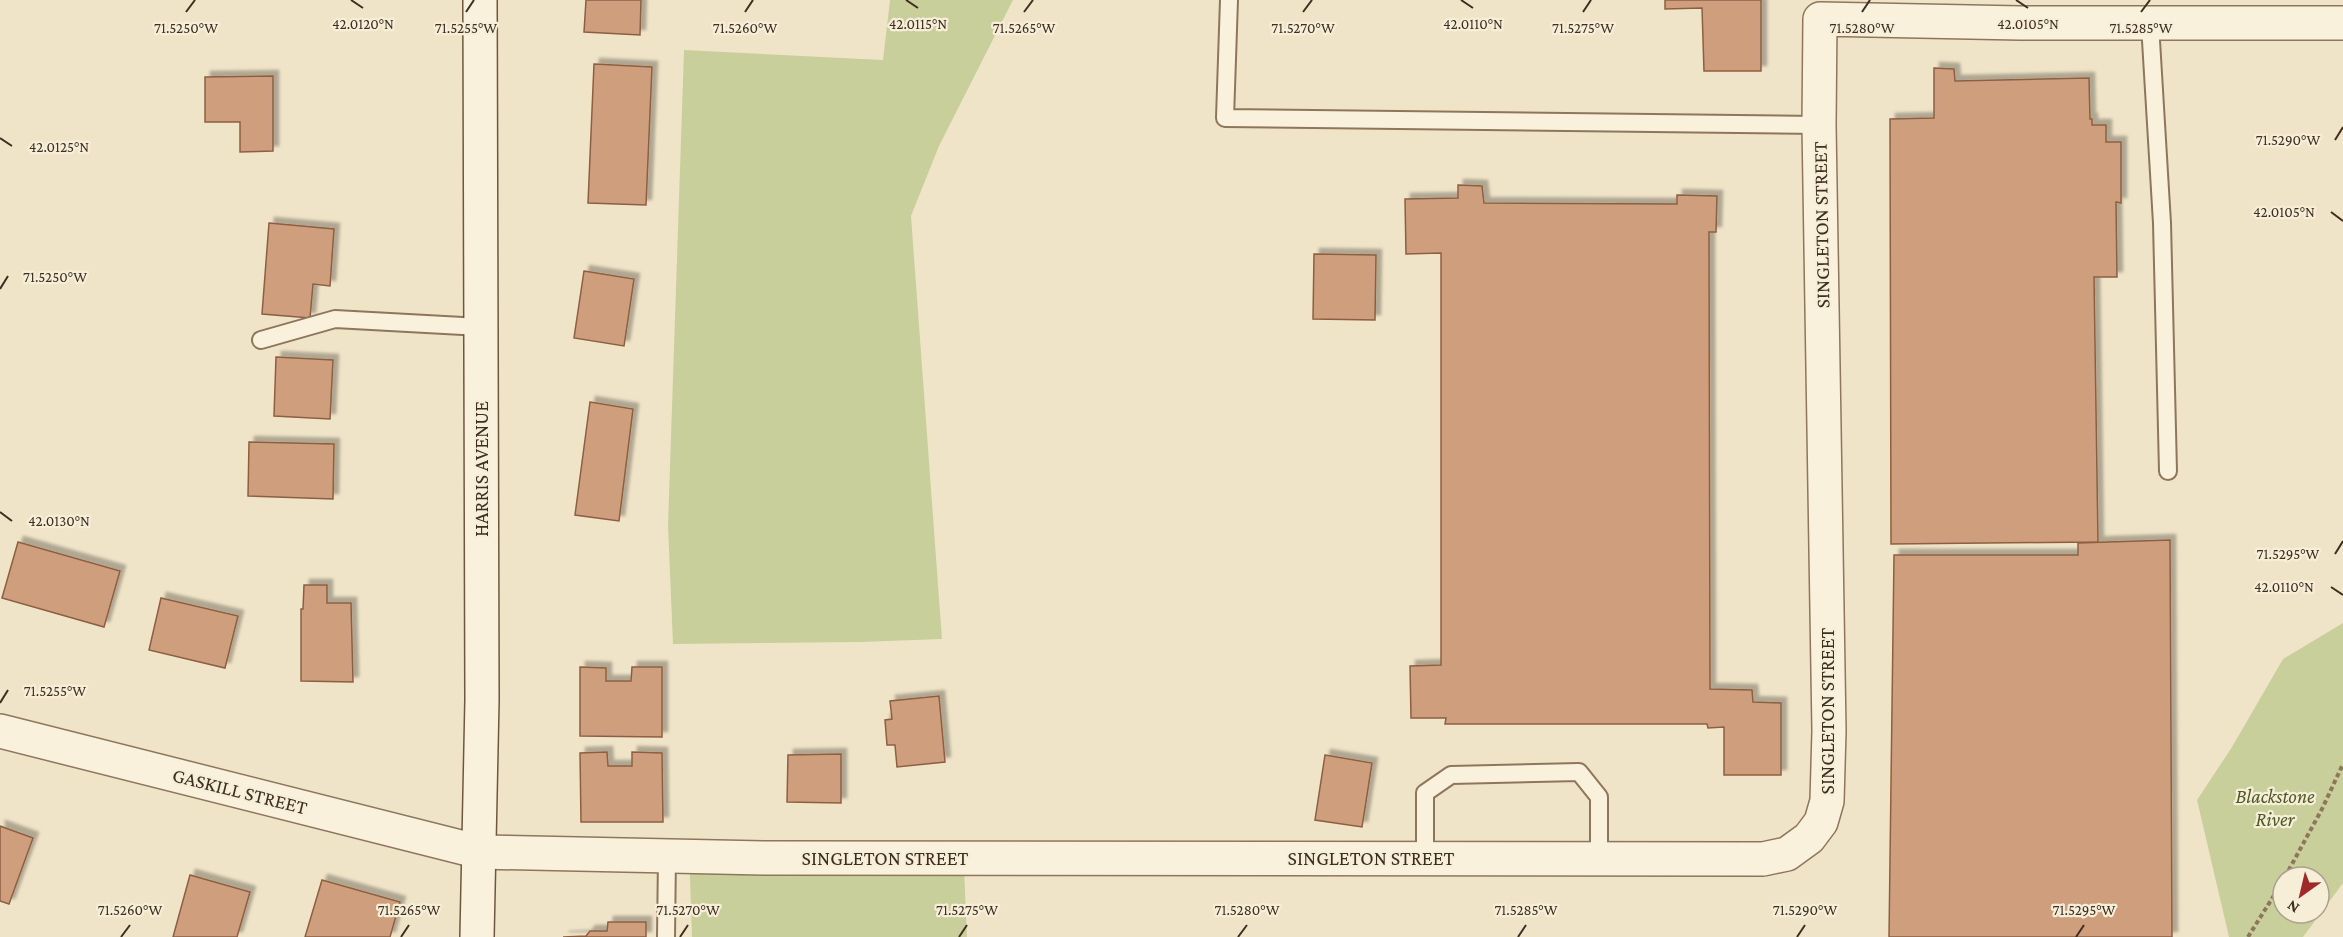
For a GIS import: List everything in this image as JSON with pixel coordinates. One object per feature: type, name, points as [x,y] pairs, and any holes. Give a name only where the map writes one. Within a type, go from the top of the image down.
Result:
[{"type":"street","name":"HARRIS AVENUE","points":[[477,937],[482,700],[480,0]]},
{"type":"street","name":"SINGLETON STREET","points":[[480,852],[767,858],[1763,858],[1787,854],[1809,838],[1821,822],[1827,801],[1829,731],[1820,19],[2150,24],[2343,23]]},
{"type":"street","name":"GASKILL STREET","points":[[0,731],[480,852]]},
{"type":"lane","points":[[1229,0],[1225,118],[1820,125]]},
{"type":"lane","points":[[2150,24],[2162,223],[2168,471]]},
{"type":"lane","points":[[261,340],[334,320],[481,327]]},
{"type":"lane","points":[[1425,858],[1425,793],[1451,775],[1579,772],[1599,797],[1599,858]]},
{"type":"lane","points":[[666,937],[667,855]]},
{"type":"path","points":[[2292,865],[2343,764]]},
{"type":"path","points":[[2248,937],[2271,900]]},
{"type":"green space","points":[[890,0],[1013,0],[939,146],[911,216],[942,639],[673,644],[668,526],[684,50],[883,60]]},
{"type":"green space","name":"Blackstone River","points":[[2343,623],[2343,883],[2331,899],[2331,865],[2271,865],[2271,925],[2312,925],[2303,937],[2229,937],[2197,800],[2232,747],[2283,659]]},
{"type":"green space","points":[[963,845],[967,937],[692,937],[689,849]]},
{"type":"building","points":[[586,0],[641,0],[640,35],[584,32]]},
{"type":"building","points":[[1665,0],[1761,0],[1761,71],[1704,71],[1702,8],[1665,9]]},
{"type":"building","points":[[594,64],[652,67],[646,205],[588,203]]},
{"type":"building","points":[[1934,68],[1954,69],[1955,81],[2089,78],[2092,125],[2106,125],[2106,142],[2121,142],[2121,203],[2116,202],[2117,277],[2094,277],[2098,542],[1891,544],[1890,119],[1934,118]]},
{"type":"building","points":[[273,76],[273,151],[240,152],[240,122],[205,122],[205,77]]},
{"type":"building","points":[[1458,185],[1482,186],[1484,203],[1677,204],[1677,195],[1717,196],[1716,232],[1709,232],[1710,689],[1752,690],[1753,702],[1781,703],[1781,775],[1724,775],[1724,727],[1708,728],[1707,724],[1445,724],[1446,718],[1411,718],[1410,666],[1441,665],[1441,253],[1406,254],[1405,199],[1458,198]]},
{"type":"building","points":[[269,223],[334,229],[330,286],[313,284],[310,318],[262,314]]},
{"type":"building","points":[[1314,254],[1376,255],[1375,320],[1313,319]]},
{"type":"building","points":[[584,271],[634,279],[624,346],[574,338]]},
{"type":"building","points":[[276,357],[333,360],[330,419],[274,416]]},
{"type":"building","points":[[590,402],[633,409],[619,521],[575,515]]},
{"type":"building","points":[[249,442],[334,444],[333,499],[248,496]]},
{"type":"building","points":[[2170,540],[2172,937],[1889,937],[1894,555],[2078,555],[2078,543]]},
{"type":"building","points":[[18,542],[120,571],[104,627],[2,598]]},
{"type":"building","points":[[304,585],[327,585],[327,603],[351,603],[353,682],[301,681],[301,609],[303,609]]},
{"type":"building","points":[[161,598],[238,616],[225,668],[149,650]]},
{"type":"building","points":[[580,667],[606,668],[606,681],[631,681],[632,667],[662,667],[662,737],[580,736]]},
{"type":"building","points":[[939,696],[945,762],[897,767],[895,745],[887,745],[885,720],[892,719],[890,701]]},
{"type":"building","points":[[607,752],[608,766],[632,766],[632,752],[662,753],[663,822],[581,822],[580,753]]},
{"type":"building","points":[[841,754],[841,803],[787,802],[788,755]]},
{"type":"building","points":[[1325,755],[1372,763],[1362,827],[1315,820]]},
{"type":"building","points":[[0,826],[33,838],[9,904],[0,901]]},
{"type":"building","points":[[190,875],[250,892],[237,937],[173,937]]},
{"type":"building","points":[[322,880],[400,902],[390,937],[305,937]]},
{"type":"building","points":[[608,922],[646,922],[646,937],[563,937],[586,936],[590,931],[607,931]]}]
